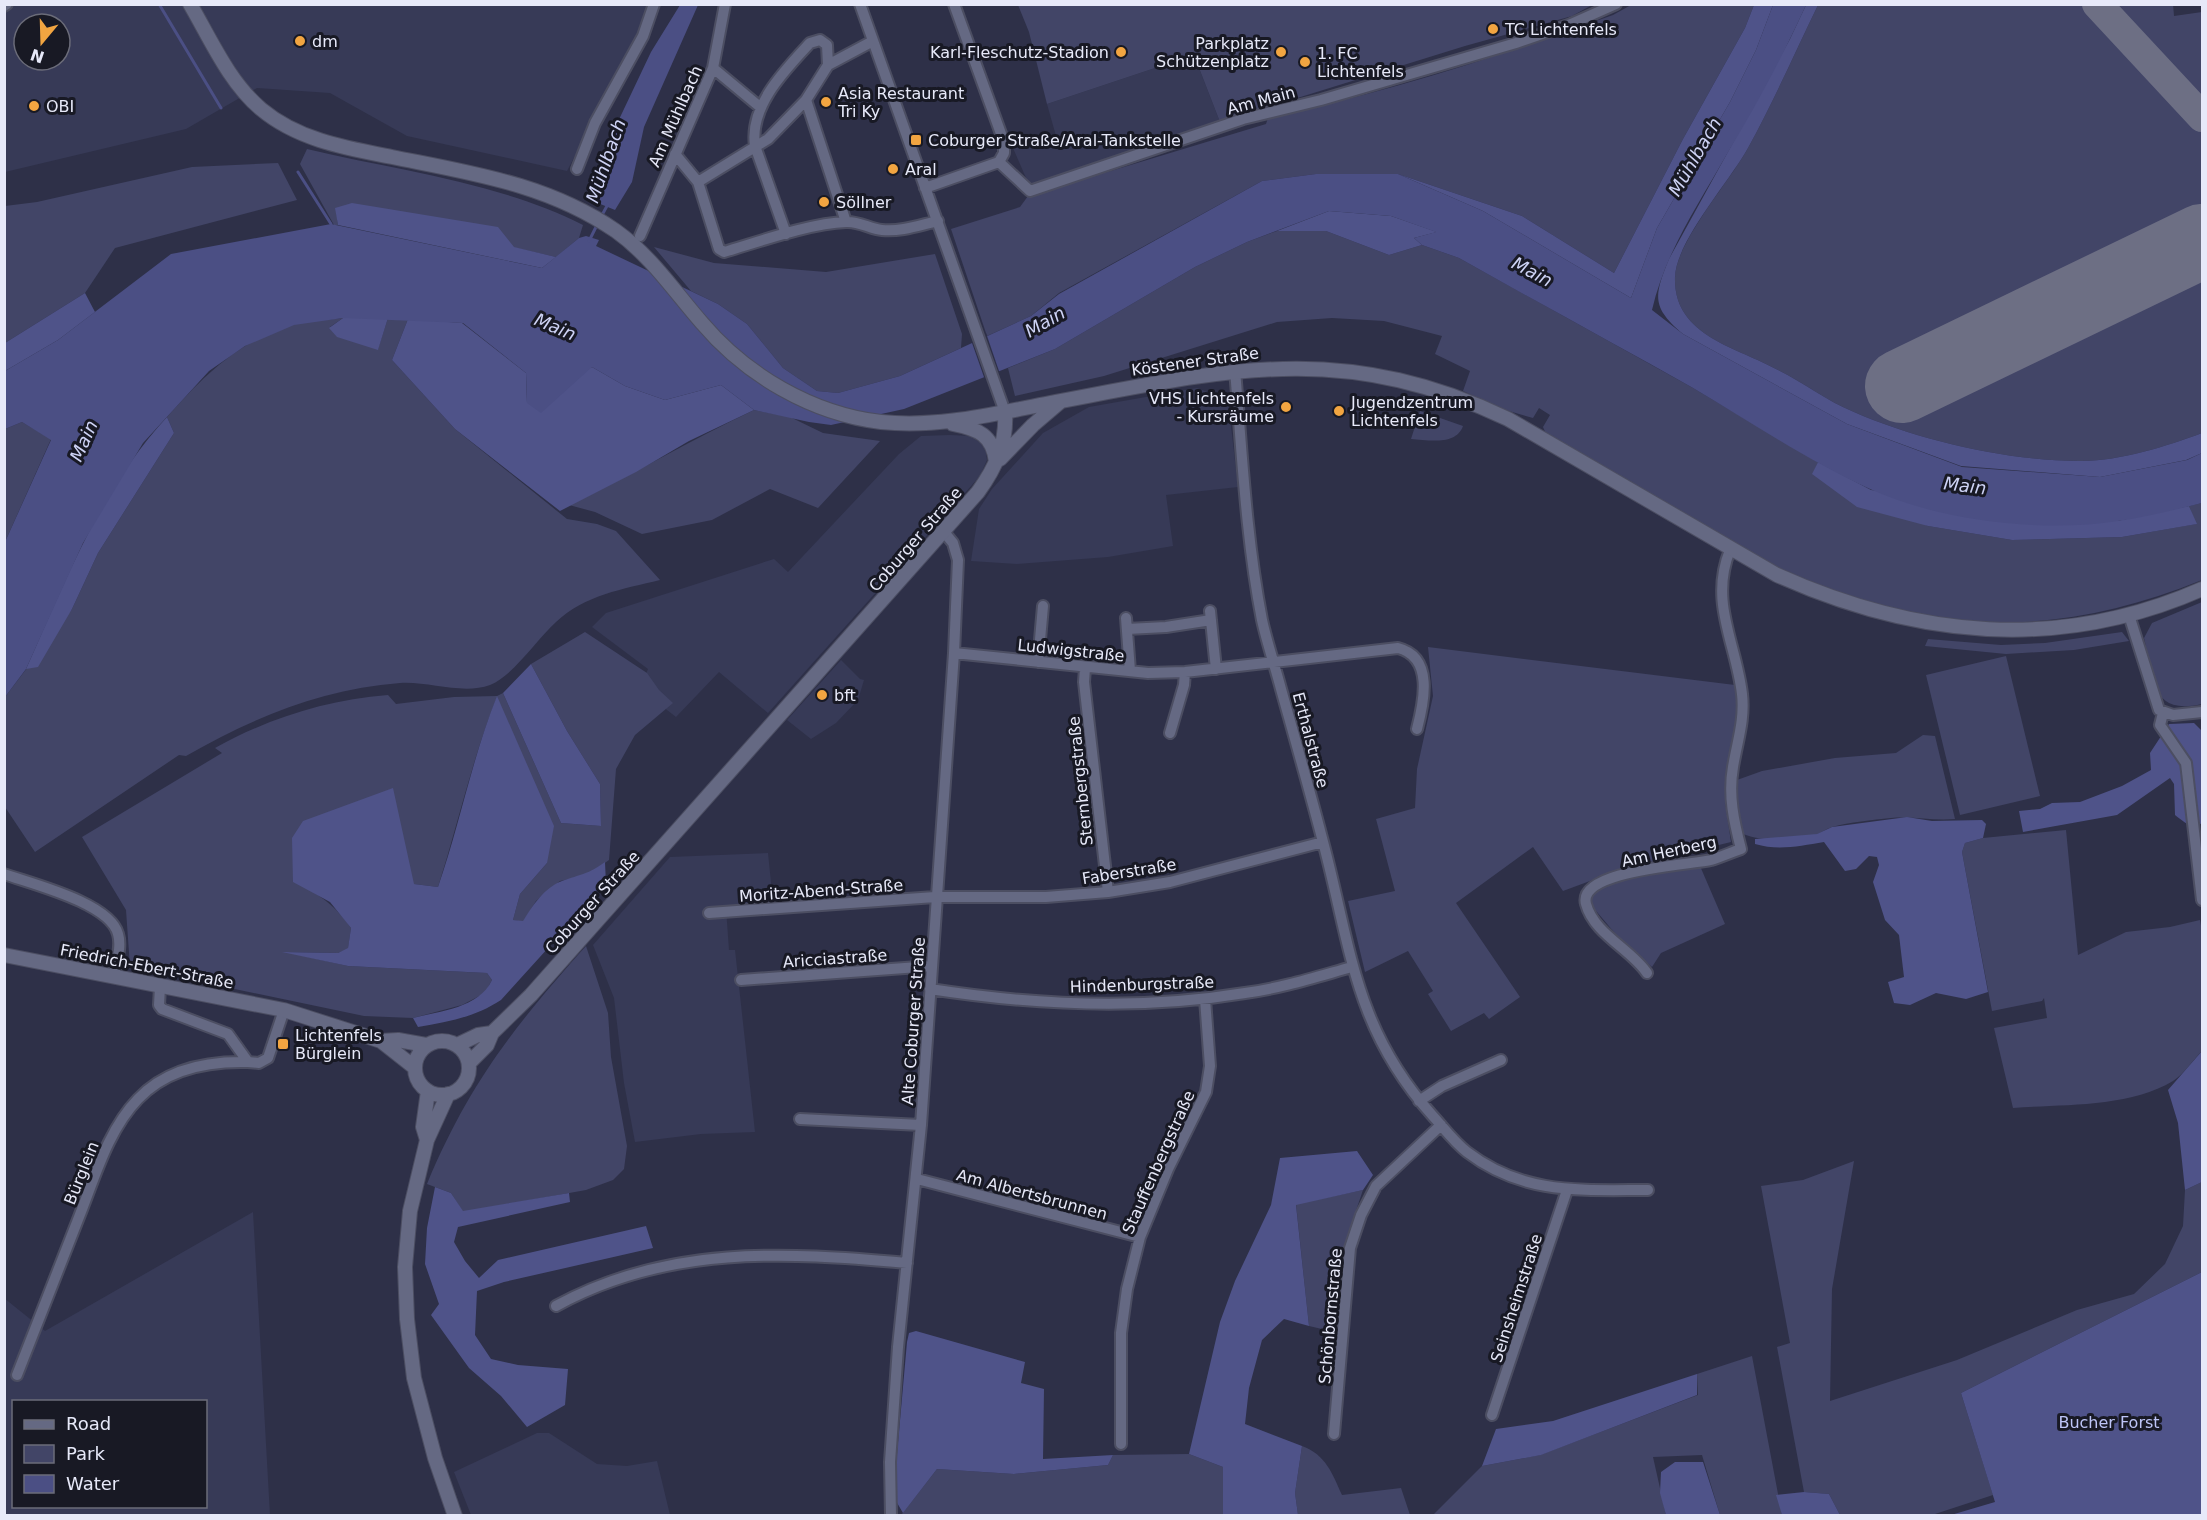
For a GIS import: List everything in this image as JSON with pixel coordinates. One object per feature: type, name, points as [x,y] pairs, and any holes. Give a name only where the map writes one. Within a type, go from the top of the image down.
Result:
[{"type":"street","points":[[577,169],[595,123],[643,36],[654,4]]},
{"type":"street","name":"Am Mühlbach","points":[[640,236],[713,68],[725,4]]},
{"type":"street","name":"Coburger Straße","points":[[469,1066],[488,1045],[492,1033],[531,994],[944,532],[978,492],[996,462],[1004,439],[1005,412],[860,4]]},
{"type":"street","points":[[925,188],[999,162],[1004,153],[1004,142],[954,4]]},
{"type":"street","name":"Am Main","points":[[999,162],[1030,191],[1243,119],[1332,97],[1505,46],[1571,24],[1616,4]]},
{"type":"street","points":[[190,5],[240,86],[260,108],[295,131],[340,147],[506,181],[562,200],[597,219],[637,248],[658,269],[714,337],[762,376],[802,399],[849,415],[880,422],[945,423],[973,429],[986,435],[995,450],[996,462]]},
{"type":"street","points":[[786,234],[755,146],[753,132],[760,107],[778,80],[813,40],[820,40],[827,45],[828,65]]},
{"type":"street","points":[[698,182],[768,139],[806,100],[828,65],[873,41]]},
{"type":"street","points":[[713,68],[760,107]]},
{"type":"street","points":[[806,100],[846,222]]},
{"type":"street","points":[[675,154],[698,182],[719,249],[724,252],[786,234],[846,222],[862,223],[882,230],[906,229],[938,221]]},
{"type":"street","name":"Köstener Straße","points":[[945,423],[1168,380],[1235,370],[1286,367],[1334,369],[1410,383],[1473,403],[1544,440],[1730,550],[1777,575],[1845,604],[1924,624],[2013,631],[2055,628],[2129,615],[2202,589]]},
{"type":"street","name":"Erthalstraße","points":[[1235,370],[1249,524],[1263,621],[1323,842],[1352,967],[1367,1016],[1381,1046],[1419,1101],[1465,1150],[1514,1179],[1567,1190],[1648,1190]]},
{"type":"street","name":"Köstener Straße","points":[[996,462],[1033,425],[1062,401]]},
{"type":"street","name":"Alte Coburger Straße","points":[[891,1515],[890,1461],[907,1263],[917,1179],[954,653],[958,560],[953,543],[944,532]]},
{"type":"street","name":"Am Herberg","points":[[1647,973],[1597,921],[1586,904],[1586,895],[1591,887],[1605,880],[1636,872],[1711,860],[1742,849],[1734,823],[1731,781],[1743,724],[1742,693],[1721,600],[1723,572],[1730,550]]},
{"type":"street","points":[[1038,662],[1043,606]]},
{"type":"street","points":[[2129,615],[2155,704],[2163,713],[2173,715],[2202,712]]},
{"type":"street","points":[[1130,671],[1127,623],[1210,616],[1216,669]]},
{"type":"street","name":"Ludwigstraße","points":[[954,653],[1085,668],[1185,672],[1398,648],[1410,651],[1421,665],[1424,685],[1417,729]]},
{"type":"street","name":"Sternbergstraße","points":[[1085,668],[1108,892]]},
{"type":"street","points":[[1170,734],[1184,685],[1185,672]]},
{"type":"street","points":[[2163,713],[2160,725],[2186,763],[2202,900]]},
{"type":"street","name":"Faberstraße","points":[[936,897],[1046,897],[1108,892],[1170,882],[1323,842]]},
{"type":"street","points":[[4,874],[85,904],[108,917],[114,924],[120,940],[114,976]]},
{"type":"street","name":"Moritz-Abend-Straße","points":[[709,913],[936,897]]},
{"type":"street","name":"Friedrich-Ebert-Straße","points":[[4,955],[284,1010],[381,1041]]},
{"type":"street","name":"Aricciastraße","points":[[741,980],[932,966]]},
{"type":"street","name":"Hindenburgstraße","points":[[930,989],[1016,1000],[1063,1002],[1205,999],[1295,984],[1352,967]]},
{"type":"street","points":[[160,987],[159,1005],[162,1009],[228,1034],[248,1062],[263,1062],[268,1058],[284,1010]]},
{"type":"street","name":"Stauffenbergstraße","points":[[1121,1444],[1121,1334],[1127,1289],[1140,1237],[1168,1169],[1206,1092],[1210,1066],[1205,999]]},
{"type":"street","points":[[457,1045],[478,1035],[492,1033]]},
{"type":"street","points":[[381,1041],[398,1040],[426,1046]]},
{"type":"street","points":[[439,1040],[457,1045],[465,1054],[469,1066],[465,1082],[448,1094],[438,1095],[428,1091],[417,1079],[414,1067],[418,1055],[426,1046],[439,1040]]},
{"type":"street","points":[[381,1041],[414,1067]]},
{"type":"street","points":[[1419,1101],[1442,1086],[1501,1060]]},
{"type":"street","name":"Bürglein","points":[[17,1375],[97,1171],[126,1112],[139,1097],[178,1073],[210,1063],[248,1062]]},
{"type":"street","points":[[427,1140],[423,1127],[428,1091]]},
{"type":"street","points":[[448,1094],[427,1140],[406,1239],[407,1319],[414,1378],[452,1514]]},
{"type":"street","points":[[800,1119],[921,1125]]},
{"type":"street","name":"Schönbornstraße","points":[[1334,1434],[1350,1248],[1361,1215],[1376,1186],[1441,1125]]},
{"type":"street","name":"Am Albertsbrunnen","points":[[917,1179],[1140,1237]]},
{"type":"street","name":"Seinsheimstraße","points":[[1492,1415],[1567,1190]]},
{"type":"street","points":[[556,1306],[601,1283],[627,1274],[682,1261],[792,1255],[907,1263]]},
{"type":"shaded area","points":[[4,5],[649,5],[644,23],[567,171],[407,136],[330,93],[257,88],[186,129],[5,172]]},
{"type":"shaded area","points":[[1194,55],[1220,122],[1030,187],[1013,148],[1056,136],[1047,104]]},
{"type":"shaded area","points":[[1197,388],[1228,400],[1238,487],[1166,495],[1173,546],[1108,557],[1017,564],[971,561],[979,509],[992,489],[1043,433],[1089,407]]},
{"type":"shaded area","points":[[921,436],[971,436],[985,446],[987,460],[980,476],[768,713],[719,672],[676,717],[640,689],[648,669],[592,627],[606,613],[774,559],[788,572],[899,454]]},
{"type":"shaded area","points":[[841,660],[860,679],[864,680],[858,700],[836,723],[811,739],[787,720]]},
{"type":"shaded area","points":[[768,853],[773,902],[726,908],[729,950],[735,950],[755,1132],[701,1134],[635,1142],[624,1083],[614,998],[593,945],[670,857]]},
{"type":"shaded area","points":[[253,1212],[270,1515],[5,1515],[4,1298],[45,1331]]},
{"type":"shaded area","points":[[537,1433],[549,1433],[597,1464],[627,1466],[657,1461],[670,1515],[471,1515],[454,1472]]},
{"type":"green space","points":[[2173,4],[2174,16],[2202,12],[2202,433],[2142,452],[2094,461],[2023,457],[1964,447],[1906,431],[1844,408],[1797,380],[1710,337],[1684,313],[1677,297],[1675,277],[1684,247],[1748,148],[1818,5]]},
{"type":"green space","name":"1. FC Lichtenfels","points":[[1018,5],[1592,5],[1572,16],[1465,46],[1220,122],[1194,55],[1047,104],[1029,32]]},
{"type":"green space","points":[[1631,5],[1754,5],[1745,28],[1683,139],[1614,273],[1522,216],[1398,174],[1316,174],[1262,181],[1059,293],[1031,316],[987,336],[951,229],[1020,207],[1028,196],[1266,124],[1268,118],[1355,97],[1485,59],[1613,15]]},
{"type":"green space","points":[[1754,5],[1773,5],[1756,50],[1730,102],[1657,228],[1631,298],[1483,211],[1398,174],[1522,216],[1614,273],[1683,139],[1745,28]]},
{"type":"green space","points":[[1806,5],[1818,5],[1767,112],[1740,162],[1705,211],[1684,246],[1675,277],[1677,297],[1684,313],[1710,337],[1797,380],[1844,408],[1935,440],[2023,457],[2094,461],[2158,448],[2202,433],[2202,453],[2186,460],[2100,477],[1961,466],[1847,424],[1683,334],[1665,316],[1658,300],[1658,292],[1669,259],[1790,39]]},
{"type":"green space","points":[[307,149],[483,188],[551,210],[583,225],[579,238],[556,257],[336,208],[338,225],[334,225],[300,164]]},
{"type":"green space","points":[[278,163],[297,200],[115,248],[85,293],[5,343],[5,206],[37,202],[192,167]]},
{"type":"green space","points":[[352,203],[498,227],[514,247],[556,257],[542,268],[338,225],[335,208]]},
{"type":"green space","points":[[1329,211],[1391,216],[1437,232],[1414,238],[1422,245],[1389,255],[1326,231],[1277,231]]},
{"type":"green space","points":[[1277,231],[1326,231],[1389,255],[1422,245],[1459,258],[1693,388],[1818,462],[1813,474],[1928,526],[2012,540],[2122,537],[2196,524],[2189,506],[2202,503],[2202,580],[2147,600],[2093,613],[2041,621],[1989,623],[1937,618],[1884,608],[1831,591],[1758,559],[1546,434],[1543,427],[1550,415],[1539,408],[1533,418],[1502,409],[1463,391],[1470,371],[1435,354],[1442,336],[1384,321],[1332,318],[1277,322],[1104,376],[1015,396],[1008,368],[1055,349],[1195,267],[1247,242]]},
{"type":"green space","points":[[654,247],[714,263],[826,272],[935,254],[962,334],[961,348],[900,376],[838,393],[817,391],[783,368],[747,324],[718,304],[691,291]]},
{"type":"green space","points":[[85,293],[95,312],[58,340],[5,371],[5,343]]},
{"type":"green space","points":[[343,318],[330,327],[378,349],[388,318],[408,319],[392,360],[455,429],[567,519],[597,524],[616,531],[660,580],[605,594],[579,605],[556,622],[516,666],[490,685],[468,689],[411,683],[371,686],[315,699],[236,729],[186,756],[179,755],[35,852],[5,807],[5,697],[72,609],[98,553],[174,433],[167,417],[208,374],[254,341],[298,323]]},
{"type":"green space","points":[[343,318],[388,318],[378,350],[337,337],[329,328]]},
{"type":"green space","points":[[408,319],[462,323],[526,373],[527,403],[592,367],[625,386],[665,400],[721,385],[754,410],[689,441],[636,472],[560,511],[455,429],[392,360]]},
{"type":"green space","points":[[754,410],[790,417],[823,433],[880,441],[818,508],[770,489],[712,520],[642,534],[595,512],[569,505],[707,433]]},
{"type":"green space","points":[[1420,411],[1463,426],[1454,437],[1448,439],[1433,441],[1411,439]]},
{"type":"green space","points":[[167,417],[174,433],[98,553],[72,609],[38,667],[26,669],[86,537],[123,474]]},
{"type":"green space","points":[[22,422],[51,439],[5,542],[5,429]]},
{"type":"green space","points":[[1818,462],[1871,490],[2117,521],[2189,506],[2197,524],[2122,537],[2012,540],[1928,526],[1857,507],[1812,474]]},
{"type":"green space","points":[[2202,602],[2202,704],[2185,706],[2172,704],[2163,699],[2157,690],[2144,638],[2152,623]]},
{"type":"green space","points":[[585,632],[647,673],[659,690],[673,703],[635,735],[616,769],[609,860],[588,875],[560,881],[536,901],[523,922],[513,920],[520,894],[547,863],[497,697],[473,768],[438,887],[414,884],[305,887],[330,905],[351,928],[348,949],[338,953],[286,952],[348,966],[487,973],[492,980],[485,993],[462,1005],[413,1018],[364,1016],[130,967],[126,910],[82,837],[222,753],[215,748],[277,719],[299,712],[365,697],[388,695],[396,704],[454,697],[497,696],[503,693],[561,823],[601,826],[600,784],[567,731],[531,664]]},
{"type":"green space","points":[[2122,632],[2129,641],[2074,650],[2006,654],[1925,646],[1928,639],[2001,645],[2045,643]]},
{"type":"green space","points":[[1428,647],[1735,685],[1738,717],[1726,772],[1725,802],[1731,842],[1625,868],[1563,891],[1533,847],[1456,903],[1520,997],[1489,1019],[1484,1013],[1451,1031],[1428,994],[1433,991],[1408,951],[1365,972],[1348,901],[1395,891],[1376,819],[1415,808],[1417,769],[1433,696]]},
{"type":"green space","points":[[2006,656],[2040,796],[1960,815],[1926,675]]},
{"type":"green space","points":[[531,664],[567,731],[600,784],[601,826],[561,823],[503,693]]},
{"type":"green space","points":[[497,696],[554,826],[547,863],[520,894],[513,920],[523,921],[530,909],[556,884],[588,872],[605,862],[606,884],[501,1000],[471,1015],[418,1027],[413,1018],[458,1007],[478,997],[492,980],[487,973],[348,966],[282,952],[338,953],[348,948],[351,928],[330,902],[293,882],[292,838],[303,821],[393,788],[414,884],[438,887],[480,743]]},
{"type":"green space","points":[[2194,723],[2202,731],[2202,823],[2191,825],[2175,815],[2174,784],[2170,778],[2117,815],[2023,832],[2019,811],[2040,809],[2052,803],[2080,802],[2122,786],[2151,770],[2150,753],[2169,724]]},
{"type":"green space","points":[[1923,735],[1935,736],[1955,819],[1869,820],[1832,827],[1815,835],[1788,839],[1751,837],[1743,834],[1736,800],[1737,780],[1762,771],[1835,758],[1896,753]]},
{"type":"green space","points":[[1907,817],[1932,821],[1982,820],[1986,824],[1983,838],[1965,843],[1962,852],[1988,992],[1966,999],[1936,993],[1910,1005],[1894,1003],[1888,982],[1904,977],[1899,935],[1885,920],[1873,882],[1879,865],[1877,857],[1869,856],[1856,869],[1845,871],[1824,842],[1781,847],[1755,844],[1755,839],[1817,834],[1832,827]]},
{"type":"green space","points":[[2066,830],[2078,955],[2126,932],[2170,927],[2200,920],[2202,931],[2202,1051],[2173,1081],[2136,1096],[2095,1103],[2013,1108],[1994,1028],[2047,1018],[2044,998],[2042,1001],[1992,1011],[1962,852],[1965,843],[1983,838]]},
{"type":"green space","points":[[1700,866],[1725,924],[1661,953],[1652,967],[1619,938],[1591,905],[1591,895],[1613,882],[1642,874]]},
{"type":"green space","points":[[586,946],[608,1013],[611,1057],[627,1146],[624,1169],[613,1180],[586,1190],[463,1212],[451,1193],[427,1184],[443,1149],[459,1116],[496,1057],[537,1002]]},
{"type":"green space","points":[[2202,1051],[2202,1182],[2185,1190],[2178,1123],[2168,1090]]},
{"type":"green space","points":[[1357,1151],[1373,1175],[1363,1190],[1296,1205],[1309,1326],[1284,1319],[1262,1340],[1249,1388],[1245,1424],[1302,1446],[1295,1493],[1298,1515],[1223,1515],[1223,1467],[1189,1454],[1220,1322],[1235,1281],[1271,1205],[1280,1158]]},
{"type":"green space","points":[[1854,1161],[1832,1289],[1830,1401],[1957,1360],[2077,1310],[2134,1294],[2165,1264],[2183,1226],[2185,1190],[2202,1182],[2202,1272],[1961,1393],[1993,1495],[1932,1515],[1840,1515],[1829,1494],[1804,1492],[1777,1347],[1790,1343],[1761,1186],[1803,1180]]},
{"type":"green space","points":[[435,1187],[451,1193],[463,1211],[569,1193],[570,1202],[458,1227],[454,1242],[465,1261],[479,1278],[498,1260],[646,1226],[653,1248],[504,1282],[477,1291],[475,1335],[491,1359],[518,1365],[568,1369],[565,1405],[527,1427],[501,1396],[469,1368],[431,1315],[439,1304],[425,1264],[427,1228]]},
{"type":"green space","points":[[1363,1190],[1345,1243],[1339,1333],[1309,1326],[1296,1204]]},
{"type":"green space","name":"Bucher Forst","points":[[2202,1272],[2202,1515],[1951,1515],[1995,1502],[1961,1393]]},
{"type":"green space","points":[[916,1331],[1025,1362],[1021,1383],[1044,1389],[1043,1459],[1113,1455],[1108,1465],[1014,1474],[937,1469],[903,1513],[896,1501],[897,1454],[907,1342],[909,1333]]},
{"type":"green space","points":[[1752,1356],[1782,1515],[1720,1515],[1702,1455],[1653,1457],[1666,1515],[1432,1516],[1482,1466],[1540,1455],[1698,1395],[1697,1374]]},
{"type":"green space","points":[[1697,1374],[1697,1395],[1541,1455],[1482,1466],[1496,1429],[1553,1421]]},
{"type":"green space","points":[[1302,1446],[1323,1460],[1342,1495],[1401,1488],[1410,1515],[1298,1515],[1295,1493]]},
{"type":"green space","points":[[1189,1454],[1223,1467],[1223,1515],[902,1514],[937,1469],[1014,1474],[1108,1465],[1113,1455]]},
{"type":"green space","points":[[1675,1462],[1703,1462],[1720,1515],[1666,1515],[1660,1493],[1661,1472]]},
{"type":"green space","points":[[1804,1492],[1829,1494],[1840,1515],[1782,1515],[1776,1495]]},
{"type":"water","points":[[680,5],[698,5],[644,127],[632,182],[615,210],[593,201],[612,146],[614,130],[651,52]]},
{"type":"water","name":"Main","points":[[1773,5],[1806,5],[1759,99],[1674,249],[1652,310],[1683,334],[1847,424],[1962,467],[2100,477],[2187,460],[2202,453],[2202,503],[2129,519],[2057,526],[1992,522],[1928,509],[1898,500],[1824,466],[1634,355],[1459,258],[1422,245],[1414,238],[1436,232],[1391,216],[1329,211],[1247,242],[1195,267],[1055,349],[904,409],[831,425],[754,410],[721,385],[665,400],[625,386],[592,367],[541,413],[527,403],[526,373],[463,323],[343,318],[294,325],[245,346],[209,371],[143,443],[83,543],[26,669],[5,697],[5,542],[51,440],[22,422],[5,429],[5,371],[58,340],[171,254],[331,224],[542,268],[579,238],[586,236],[599,240],[596,246],[718,304],[747,324],[783,368],[817,391],[838,393],[900,376],[1031,316],[1059,294],[1262,181],[1316,174],[1398,174],[1483,211],[1631,298],[1657,228],[1730,102],[1756,50]]},
{"type":"pier","points":[[986,333],[1000,374],[985,380],[971,340]]},
{"type":"waterway","points":[[159,4],[221,108]]},
{"type":"waterway","points":[[298,172],[331,224]]},
{"type":"waterway","name":"Mühlbach","points":[[601,217],[608,204]]},
{"type":"waterway","name":"Mühlbach","points":[[589,241],[598,223]]},
{"type":"taxiway","points":[[2097,4],[2202,117]]},
{"type":"runway","points":[[1902,386],[2202,241]]},
{"type":"place","name":"TC Lichtenfels","points":[[1493,29]]},
{"type":"place","name":"dm","points":[[300,41]]},
{"type":"place","name":"Karl-Fleschutz-Stadion","points":[[1121,52]]},
{"type":"place","name":"Parkplatz Schützenplatz","points":[[1281,52]]},
{"type":"place","name":"1. FC Lichtenfels","points":[[1305,62]]},
{"type":"place","name":"Asia Restaurant Tri Ky","points":[[826,102]]},
{"type":"place","name":"OBI","points":[[34,106]]},
{"type":"place","name":"Coburger Straße/Aral-Tankstelle","points":[[916,140]]},
{"type":"place","name":"Aral","points":[[893,169]]},
{"type":"place","name":"Söllner","points":[[824,202]]},
{"type":"place","name":"VHS Lichtenfels - Kursräume","points":[[1286,407]]},
{"type":"place","name":"Jugendzentrum Lichtenfels","points":[[1339,411]]},
{"type":"place","name":"bft","points":[[822,695]]},
{"type":"place","name":"Lichtenfels Bürglein","points":[[283,1044]]}]
